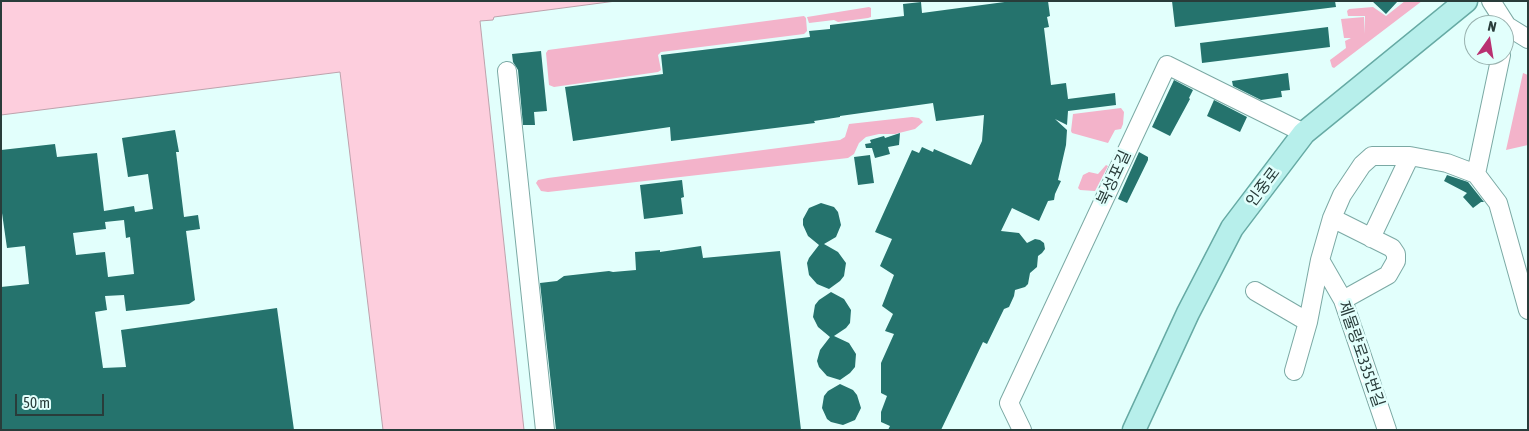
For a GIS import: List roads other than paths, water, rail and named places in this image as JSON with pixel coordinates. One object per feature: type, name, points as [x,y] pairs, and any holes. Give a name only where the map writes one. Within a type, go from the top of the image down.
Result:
[{"type":"main road","name":"인중로","points":[[1134,430],[1188,313],[1232,228],[1304,133],[1466,1]]},
{"type":"street","points":[[1491,1],[1497,15]]},
{"type":"street","points":[[1514,35],[1528,39]]},
{"type":"street","name":"북성포길","points":[[1022,430],[1009,403],[1167,65],[1304,133]]},
{"type":"street","points":[[1476,174],[1499,65]]},
{"type":"street","points":[[507,71],[545,430]]},
{"type":"street","points":[[1294,371],[1308,322],[1320,260],[1332,218],[1342,195],[1362,165],[1372,156],[1410,156],[1447,163],[1476,174],[1498,203],[1528,310]]},
{"type":"street","points":[[1371,238],[1410,156]]},
{"type":"street","points":[[1332,218],[1392,248],[1396,254],[1396,261],[1388,275],[1344,300]]},
{"type":"street","name":"제물량로335번길","points":[[1320,260],[1344,300],[1387,430]]},
{"type":"street","points":[[1255,291],[1308,322]]}]
